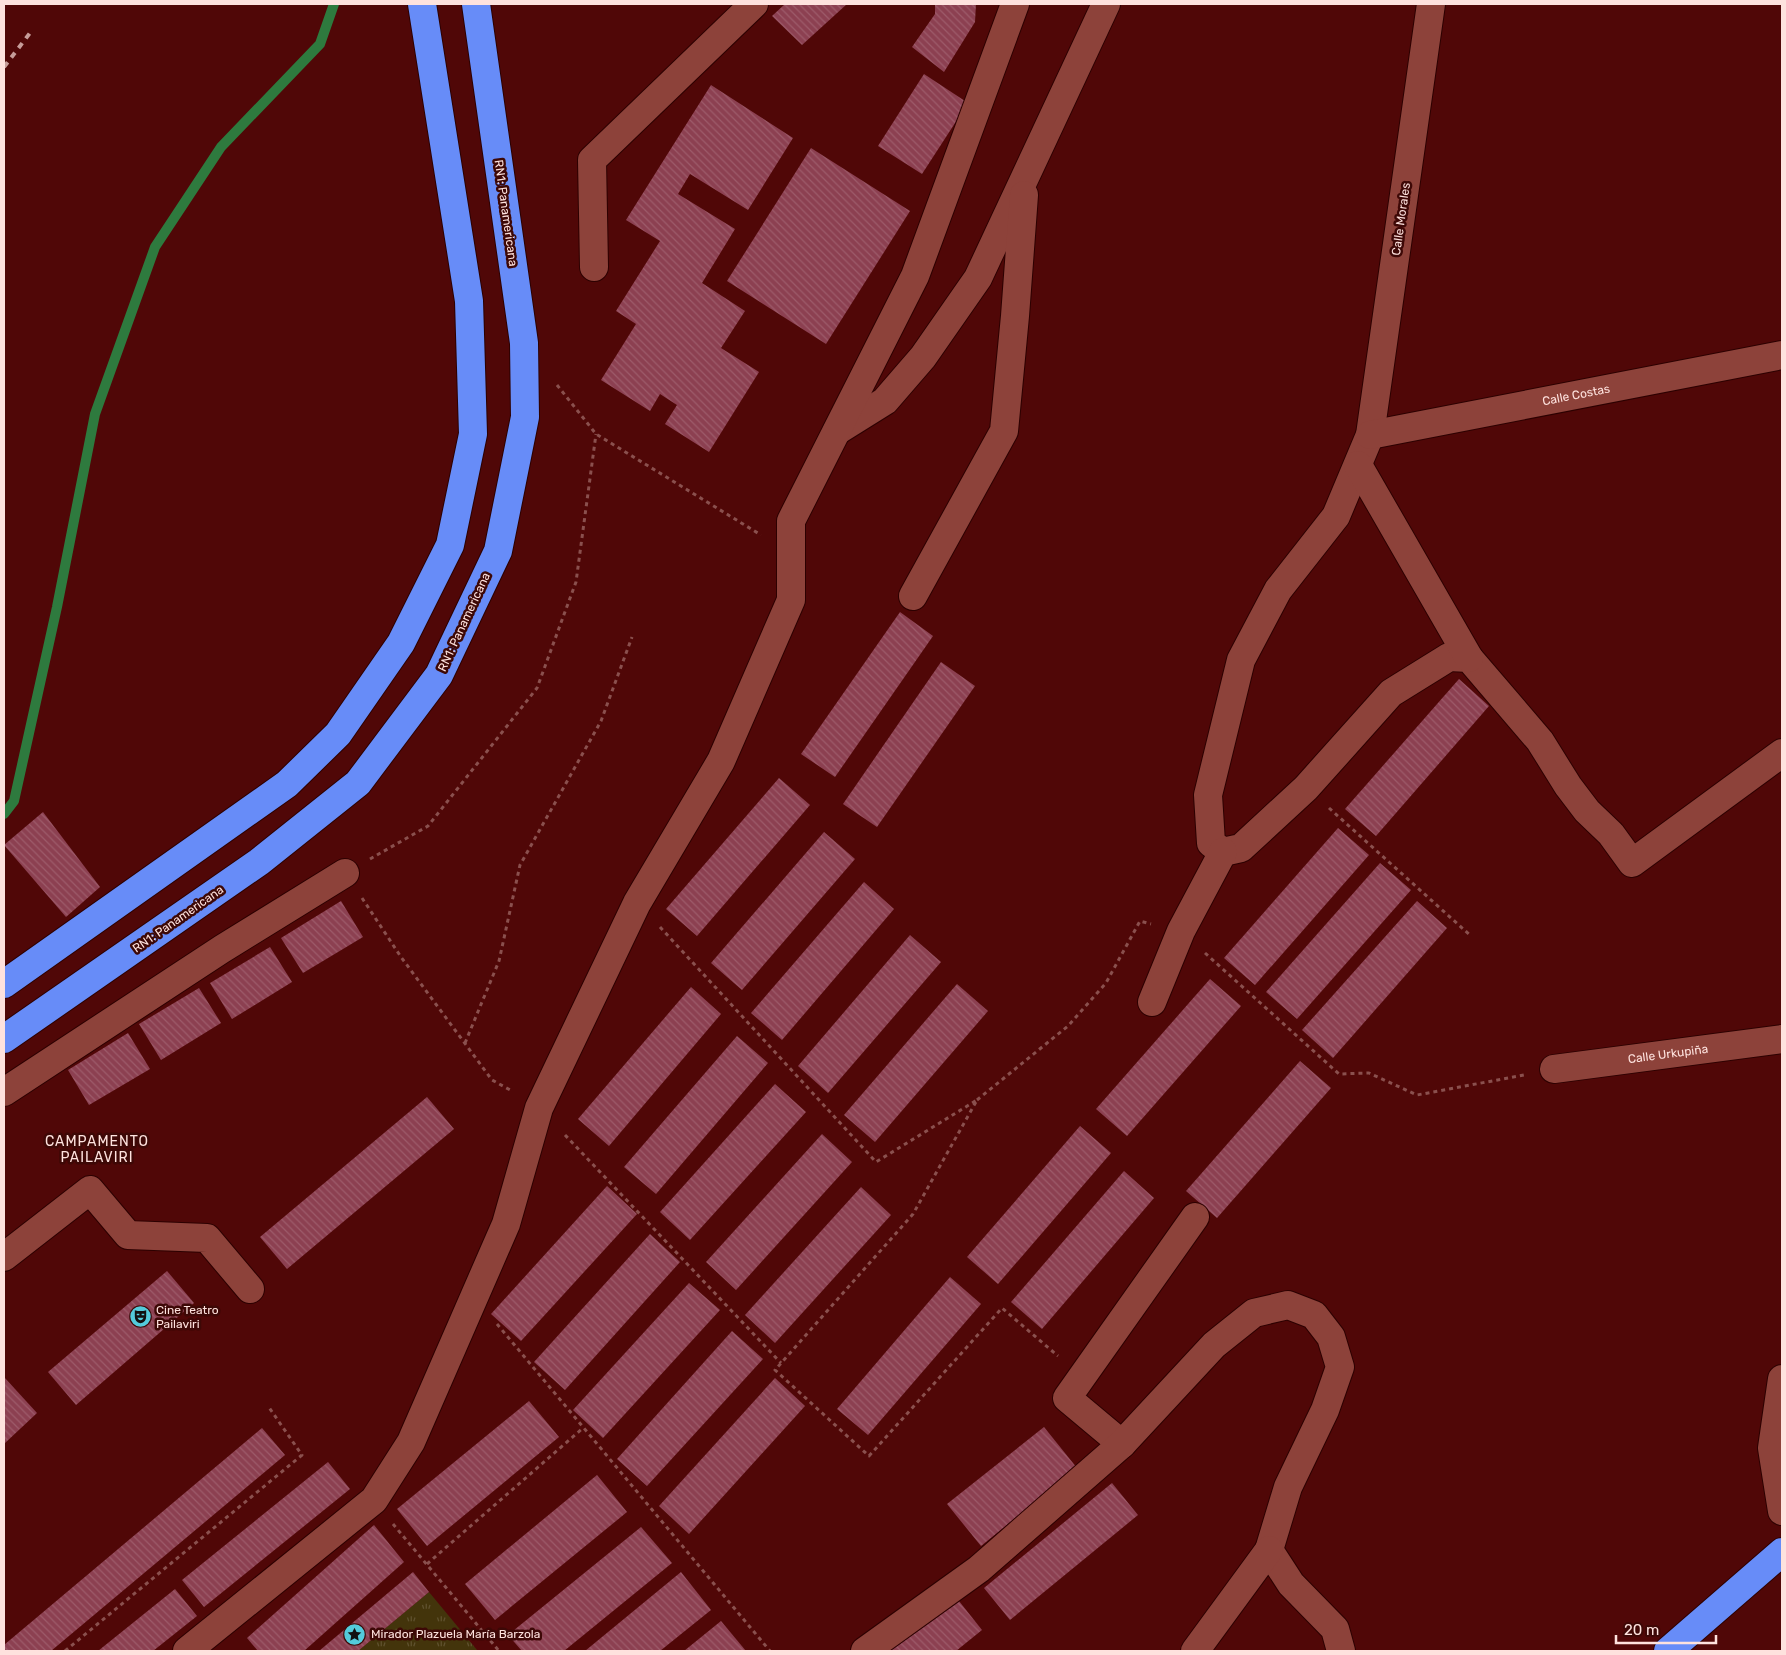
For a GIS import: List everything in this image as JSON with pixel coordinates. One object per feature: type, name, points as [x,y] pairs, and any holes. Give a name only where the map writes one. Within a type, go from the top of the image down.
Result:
[{"type":"highway","points":[[4,984],[287,784],[325,747],[338,734],[401,643],[450,545],[473,434],[469,301],[422,4]]},
{"type":"highway","name":"RN1: Panamericana","points":[[4,1039],[259,862],[358,784],[439,675],[498,551],[526,417],[524,343],[476,4]]},
{"type":"highway","points":[[1668,1651],[1782,1552]]},
{"type":"street","points":[[594,267],[592,160],[754,4]]},
{"type":"street","points":[[187,1651],[374,1500],[411,1442],[506,1224],[540,1108],[637,903],[721,760],[791,600],[791,521],[915,276],[1015,4]]},
{"type":"street","points":[[836,431],[885,401],[923,357],[978,278],[1106,4]]},
{"type":"street","name":"Calle Morales","points":[[1223,852],[1211,843],[1208,795],[1241,660],[1278,590],[1336,516],[1370,435],[1431,4]]},
{"type":"street","points":[[913,596],[1004,431],[1025,179]]},
{"type":"street","name":"Calle Costas","points":[[1370,435],[1782,356]]},
{"type":"street","points":[[1358,465],[1469,658],[1540,741],[1568,786],[1587,811],[1612,834],[1632,863],[1782,752]]},
{"type":"street","points":[[1152,1002],[1181,931],[1223,852],[1240,848],[1306,788],[1391,693],[1449,657],[1469,658]]},
{"type":"street","points":[[4,1092],[222,949],[346,873]]},
{"type":"street","name":"Calle Urkupiña","points":[[1554,1069],[1782,1039]]},
{"type":"street","points":[[4,1257],[90,1190],[128,1235],[207,1238],[250,1289]]},
{"type":"street","points":[[1122,1444],[1067,1398],[1195,1217]]},
{"type":"street","points":[[865,1651],[979,1569],[1122,1444],[1214,1345],[1254,1313],[1288,1305],[1314,1315],[1331,1337],[1340,1367],[1325,1410],[1288,1487],[1269,1550],[1195,1651]]},
{"type":"street","points":[[1782,1379],[1772,1448],[1782,1511]]},
{"type":"street","points":[[1269,1550],[1291,1584],[1335,1630],[1341,1651]]},
{"type":"path","points":[[554,381],[596,434],[791,553]]},
{"type":"path","points":[[596,434],[576,582],[538,688],[428,826],[346,873],[402,957],[492,1080],[540,1108],[781,1363]]},
{"type":"path","points":[[465,1043],[499,962],[520,865],[601,721],[632,637]]},
{"type":"path","points":[[1306,788],[1472,936]]},
{"type":"path","points":[[637,903],[876,1162],[977,1100],[1068,1026],[1106,983],[1140,921],[1181,931],[1338,1074],[1369,1073],[1417,1095],[1554,1069]]},
{"type":"path","points":[[977,1100],[913,1214],[775,1370],[869,1456],[1002,1308],[1083,1377]]},
{"type":"path","points":[[474,1296],[770,1651]]},
{"type":"path","points":[[65,1651],[302,1455],[268,1406]]},
{"type":"path","points":[[427,1564],[583,1428]]},
{"type":"path","points":[[374,1500],[499,1651]]},
{"type":"green space","points":[[429,1592],[477,1650],[358,1651]]},
{"type":"building","points":[[785,4],[847,4],[802,45],[772,16]]},
{"type":"building","points":[[935,4],[976,4],[975,22],[944,72],[912,47],[935,14]]},
{"type":"building","points":[[924,74],[968,103],[922,174],[878,146]]},
{"type":"building","points":[[711,85],[793,138],[748,210],[690,174],[678,194],[735,229],[702,283],[745,311],[721,348],[759,372],[709,452],[665,424],[677,405],[660,394],[650,411],[601,380],[636,324],[616,311],[660,241],[626,220]]},
{"type":"building","points":[[811,148],[910,211],[826,344],[727,281]]},
{"type":"building","points":[[900,612],[933,636],[835,777],[801,754]]},
{"type":"building","points":[[941,662],[975,686],[877,827],[843,804]]},
{"type":"building","points":[[1459,679],[1489,706],[1376,836],[1345,809]]},
{"type":"building","points":[[779,778],[810,805],[697,936],[666,909]]},
{"type":"building","points":[[43,812],[100,887],[66,917],[4,845]]},
{"type":"building","points":[[1338,828],[1369,855],[1255,985],[1224,958]]},
{"type":"building","points":[[824,832],[855,859],[742,990],[711,963]]},
{"type":"building","points":[[1380,863],[1411,890],[1297,1019],[1266,992]]},
{"type":"building","points":[[864,882],[894,909],[782,1040],[751,1013]]},
{"type":"building","points":[[341,901],[363,937],[303,973],[281,938]]},
{"type":"building","points":[[1417,901],[1447,928],[1333,1058],[1302,1030]]},
{"type":"building","points":[[910,935],[941,962],[828,1093],[798,1066]]},
{"type":"building","points":[[270,947],[292,982],[232,1019],[210,983]]},
{"type":"building","points":[[1210,979],[1241,1006],[1127,1136],[1096,1109]]},
{"type":"building","points":[[957,984],[988,1011],[875,1142],[844,1115]]},
{"type":"building","points":[[691,987],[721,1014],[609,1146],[578,1119]]},
{"type":"building","points":[[199,988],[221,1023],[161,1060],[139,1024]]},
{"type":"building","points":[[128,1033],[150,1069],[89,1105],[68,1070]]},
{"type":"building","points":[[737,1036],[768,1063],[656,1194],[624,1167]]},
{"type":"building","points":[[1300,1061],[1331,1088],[1217,1218],[1186,1191]]},
{"type":"building","points":[[775,1084],[806,1112],[690,1240],[660,1212]]},
{"type":"building","points":[[427,1097],[454,1129],[287,1269],[260,1237]]},
{"type":"building","points":[[1080,1126],[1111,1153],[998,1284],[967,1257]]},
{"type":"building","points":[[822,1134],[852,1162],[736,1290],[706,1262]]},
{"type":"building","points":[[1124,1171],[1154,1198],[1042,1329],[1011,1302]]},
{"type":"building","points":[[607,1186],[637,1214],[521,1341],[491,1314]]},
{"type":"building","points":[[861,1187],[891,1215],[775,1343],[745,1315]]},
{"type":"building","points":[[650,1234],[680,1262],[565,1390],[534,1362]]},
{"type":"building","points":[[167,1271],[194,1303],[76,1405],[48,1372]]},
{"type":"building","points":[[950,1277],[981,1304],[868,1435],[837,1409]]},
{"type":"building","points":[[689,1283],[720,1310],[603,1438],[573,1410]]},
{"type":"building","points":[[732,1331],[763,1359],[647,1486],[617,1459]]},
{"type":"building","points":[[4,1377],[37,1413],[4,1444]]},
{"type":"building","points":[[775,1378],[805,1406],[689,1534],[659,1506]]},
{"type":"building","points":[[529,1401],[559,1437],[427,1546],[397,1509]]},
{"type":"building","points":[[1044,1427],[1077,1468],[981,1546],[947,1504]]},
{"type":"building","points":[[262,1428],[285,1455],[51,1651],[4,1651],[4,1645]]},
{"type":"building","points":[[328,1462],[350,1489],[204,1607],[182,1580]]},
{"type":"building","points":[[597,1475],[627,1512],[495,1620],[465,1584]]},
{"type":"building","points":[[1112,1483],[1138,1515],[1010,1620],[984,1588]]},
{"type":"building","points":[[374,1525],[404,1562],[304,1651],[258,1651],[247,1638]]},
{"type":"building","points":[[641,1527],[672,1563],[564,1651],[522,1651],[508,1635]]},
{"type":"building","points":[[413,1572],[429,1592],[358,1651],[319,1651]]},
{"type":"building","points":[[681,1572],[711,1610],[660,1651],[585,1651]]},
{"type":"building","points":[[175,1589],[197,1616],[153,1651],[98,1651]]},
{"type":"building","points":[[955,1596],[982,1630],[956,1651],[886,1651]]},
{"type":"building","points":[[721,1621],[746,1651],[684,1651]]},
{"type":"waterway","points":[[4,814],[14,801],[57,607],[95,414],[155,247],[221,147],[320,44],[334,4]]},
{"type":"railway","points":[[4,67],[33,29]]},
{"type":"place","name":"Cine Teatro Pailaviri","points":[[140,1317]]},
{"type":"place","name":"Mirador Plazuela María Barzola","points":[[355,1634]]},
{"type":"district","name":"CAMPAMENTO PAILAVIRI","points":[[97,1150]]}]
